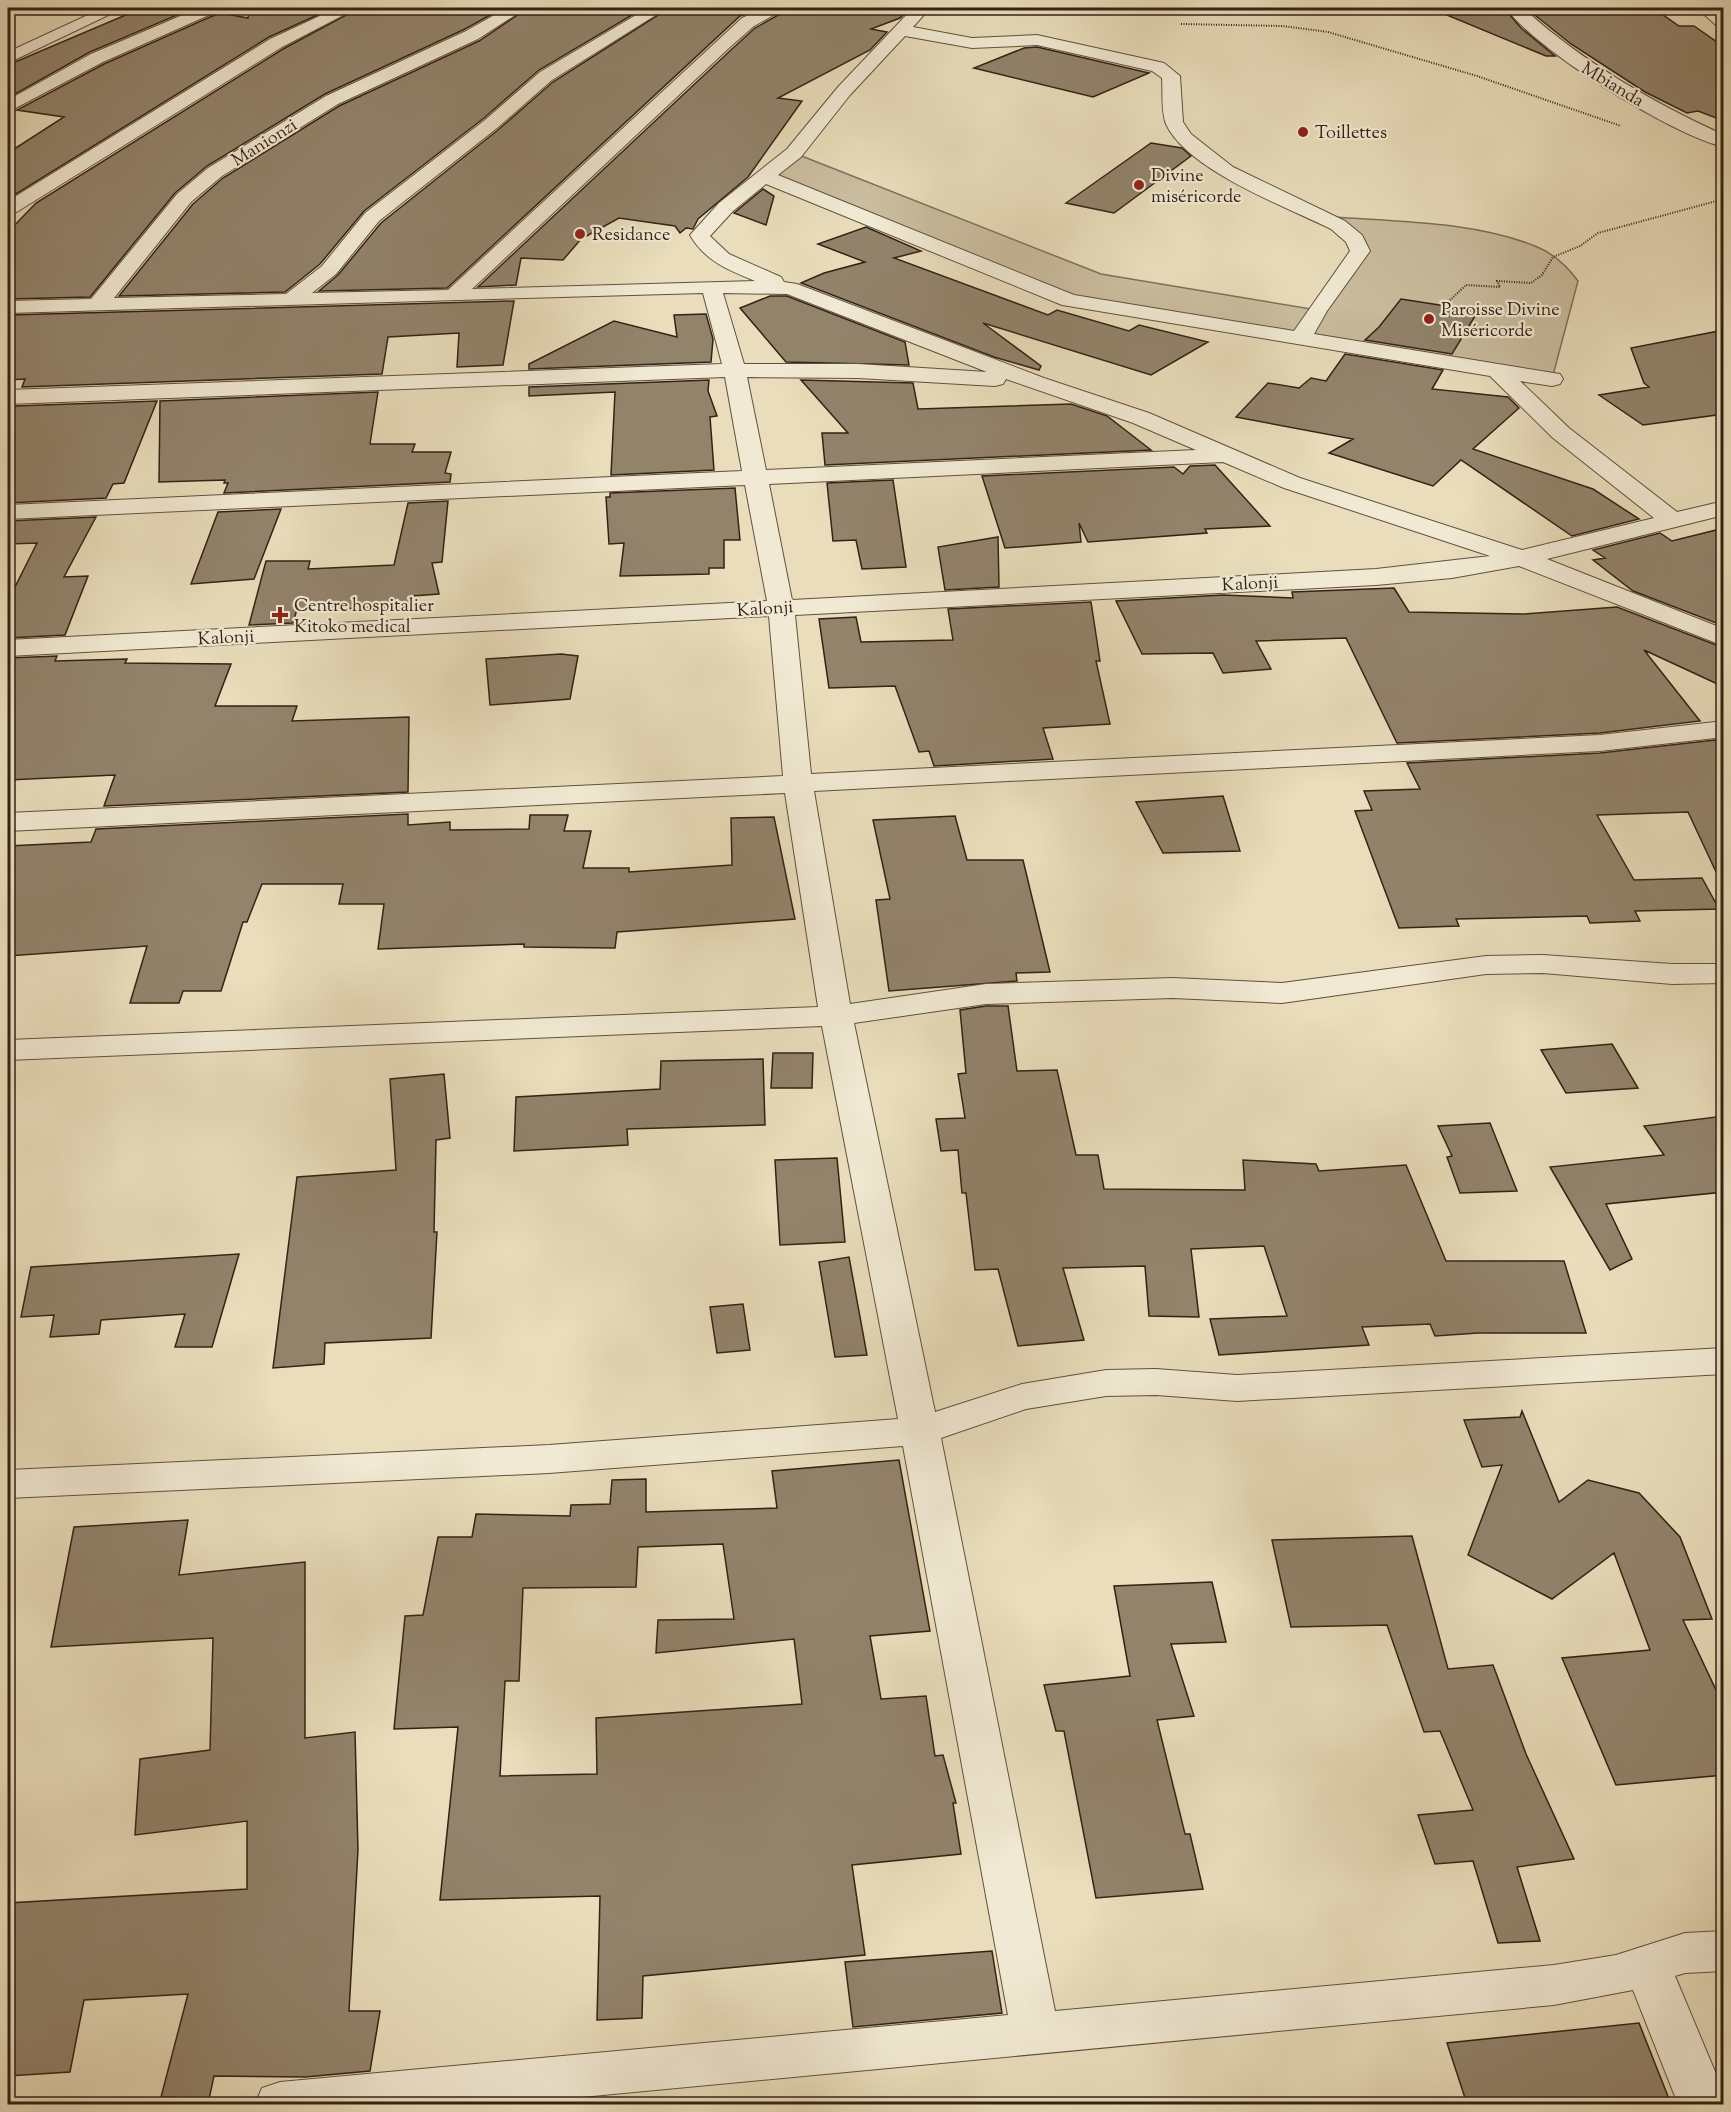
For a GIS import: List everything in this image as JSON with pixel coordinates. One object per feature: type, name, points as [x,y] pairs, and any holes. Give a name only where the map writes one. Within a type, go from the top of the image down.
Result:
[{"type":"street","points":[[8,58],[115,8]]},
{"type":"street","points":[[8,107],[97,58],[212,8]]},
{"type":"street","points":[[8,209],[276,44],[349,8]]},
{"type":"street","name":"Manionzi","points":[[98,304],[184,198],[215,172],[332,100],[472,35],[519,8]]},
{"type":"street","points":[[291,300],[328,270],[372,217],[491,124],[546,76],[659,8]]},
{"type":"street","points":[[454,296],[492,257],[724,43],[748,22],[775,8]]},
{"type":"street","points":[[922,8],[844,91],[794,153],[726,207],[700,235],[704,245],[717,256],[727,279],[734,368],[754,479],[782,607],[798,783],[836,1016],[920,1431],[1035,2032]]},
{"type":"street","name":"Mbianda","points":[[1514,8],[1552,44],[1602,80],[1684,125],[1724,142]]},
{"type":"street","points":[[1705,8],[1724,23]]},
{"type":"street","points":[[899,30],[972,43],[1037,40],[1158,67],[1172,76],[1174,122],[1184,138],[1204,156],[1226,171],[1338,225],[1355,239],[1360,251],[1317,310],[1300,340]]},
{"type":"street","points":[[765,177],[1069,301],[1552,379]]},
{"type":"street","points":[[8,307],[454,296],[727,279],[790,288],[1036,382],[1142,418],[1292,483],[1521,558],[1724,639]]},
{"type":"street","points":[[8,397],[338,387],[734,368],[924,372],[1036,382]]},
{"type":"street","points":[[1499,372],[1561,433],[1671,519]]},
{"type":"street","points":[[8,512],[754,479],[1223,455]]},
{"type":"street","name":"Kalonji","points":[[8,648],[1376,577],[1452,570],[1521,558],[1671,519],[1724,508]]},
{"type":"street","points":[[8,822],[1066,772],[1600,743],[1724,729]]},
{"type":"street","points":[[8,1050],[836,1016],[986,994],[1173,988],[1282,993],[1486,965],[1543,964],[1672,974],[1724,973]]},
{"type":"street","points":[[8,1484],[549,1459],[920,1431],[1022,1397],[1106,1383],[1156,1382],[1238,1388],[1724,1361]]},
{"type":"street","points":[[311,2103],[1035,2032],[1554,1985],[1616,1975],[1685,1953],[1724,1951]]},
{"type":"street","points":[[1647,1966],[1703,2104]]},
{"type":"path","points":[[1181,24],[1283,26],[1328,32],[1476,76],[1626,128]]},
{"type":"path","points":[[1448,302],[1466,285],[1500,287],[1497,281],[1525,286],[1535,283],[1546,273],[1553,257],[1580,246],[1598,233],[1724,199]]},
{"type":"shaded area","points":[[794,153],[1101,274],[1317,310],[1360,251],[1321,216],[1457,227],[1510,237],[1548,252],[1578,281],[1552,379],[1069,301],[765,177]]},
{"type":"building","points":[[142,8],[182,13],[90,52],[8,98],[8,65]]},
{"type":"building","points":[[249,8],[333,8],[269,37],[8,199],[8,153],[64,117],[17,110],[104,64],[210,17],[221,13],[248,18]]},
{"type":"building","points":[[359,8],[503,8],[465,29],[325,94],[207,166],[175,193],[90,297],[8,299],[8,232],[36,203],[283,49]]},
{"type":"building","points":[[528,8],[644,8],[539,70],[484,118],[364,211],[320,264],[285,292],[119,296],[193,204],[223,178],[339,106],[479,41]]},
{"type":"building","points":[[669,8],[760,8],[740,16],[447,288],[319,291],[338,275],[381,223],[498,130],[553,82]]},
{"type":"building","points":[[785,8],[910,8],[900,18],[871,29],[887,32],[870,50],[778,98],[802,101],[748,177],[698,219],[693,229],[686,228],[680,233],[675,226],[619,218],[581,239],[563,260],[521,258],[516,285],[478,287],[755,28],[782,13]]},
{"type":"building","points":[[1430,8],[1504,8],[1521,28],[1555,56],[1546,56]]},
{"type":"building","points":[[1526,8],[1653,8],[1679,26],[1694,26],[1724,47],[1724,121],[1698,111],[1687,113],[1645,92],[1571,44]]},
{"type":"building","points":[[1037,47],[1149,73],[1093,97],[974,68],[1024,48]]},
{"type":"building","points":[[1151,143],[1182,148],[1191,156],[1114,213],[1066,203]]},
{"type":"building","points":[[763,189],[774,196],[766,225],[734,213]]},
{"type":"building","points":[[866,227],[921,251],[894,258],[1048,315],[1057,310],[1129,331],[1139,325],[1208,342],[1151,375],[983,323],[1041,366],[1039,370],[994,357],[801,283],[824,273],[865,262],[818,244]]},
{"type":"building","points":[[770,296],[787,296],[905,342],[909,365],[786,362],[740,308]]},
{"type":"building","name":"Paroisse Divine Miséricorde","points":[[1401,299],[1478,311],[1452,354],[1365,340],[1379,327]]},
{"type":"building","points":[[514,301],[503,365],[457,367],[459,333],[388,337],[382,374],[22,387],[25,379],[8,380],[8,315]]},
{"type":"building","points":[[706,314],[713,339],[711,362],[529,369],[529,364],[614,321],[677,337],[674,315]]},
{"type":"building","points":[[1724,330],[1724,414],[1643,425],[1599,395],[1649,387],[1644,383],[1631,348]]},
{"type":"building","points":[[1345,354],[1443,370],[1432,389],[1508,397],[1519,408],[1473,449],[1593,489],[1639,519],[1572,536],[1461,460],[1433,486],[1329,453],[1353,439],[1236,417],[1268,383],[1299,388],[1311,378],[1326,381]]},
{"type":"building","points":[[709,380],[708,391],[717,416],[710,417],[714,470],[611,475],[615,392],[529,396],[529,387]]},
{"type":"building","points":[[801,380],[913,383],[918,409],[1071,404],[1107,416],[1151,450],[825,465],[822,433],[848,433]]},
{"type":"building","points":[[378,392],[370,444],[415,444],[412,452],[451,452],[445,473],[451,474],[450,482],[224,493],[228,483],[224,483],[225,480],[159,482],[160,401]]},
{"type":"building","points":[[157,401],[124,483],[113,484],[106,498],[8,503],[8,425],[15,406]]},
{"type":"building","points":[[1215,465],[1270,526],[1205,529],[1207,533],[1088,542],[1079,523],[1081,542],[1005,548],[982,476],[1174,467],[1183,474],[1190,466]]},
{"type":"building","points":[[893,480],[906,567],[862,569],[856,540],[833,541],[827,483]]},
{"type":"building","points":[[735,488],[740,540],[724,540],[724,568],[709,568],[709,574],[620,576],[624,543],[609,544],[606,497],[610,497],[610,493]]},
{"type":"building","points":[[448,501],[442,562],[432,563],[439,594],[412,596],[410,608],[297,609],[293,623],[249,625],[266,561],[310,561],[308,569],[394,565],[408,503]]},
{"type":"building","points":[[281,509],[254,579],[191,584],[218,512]]},
{"type":"building","points":[[96,517],[64,577],[88,576],[65,635],[8,638],[8,601],[37,543],[8,544],[8,521]]},
{"type":"building","points":[[1724,528],[1724,626],[1633,591],[1593,560],[1605,558],[1593,550],[1660,533],[1672,541]]},
{"type":"building","points":[[998,537],[999,587],[945,590],[938,547]]},
{"type":"building","points":[[1394,588],[1409,612],[1523,614],[1617,607],[1724,648],[1724,687],[1644,650],[1700,721],[1600,733],[1397,743],[1346,638],[1256,641],[1271,669],[1223,673],[1213,653],[1142,654],[1116,601],[1223,595],[1293,598],[1292,592]]},
{"type":"building","points":[[1091,602],[1100,661],[1096,661],[1110,724],[1043,728],[1053,759],[934,766],[929,751],[919,752],[895,686],[829,688],[819,619],[856,617],[861,642],[953,640],[948,609]]},
{"type":"building","points":[[561,654],[578,656],[570,699],[490,705],[486,659]]},
{"type":"building","points":[[57,656],[55,661],[127,659],[125,663],[231,664],[215,706],[297,706],[292,721],[409,717],[408,792],[104,806],[115,775],[8,780],[8,658]]},
{"type":"building","points":[[1715,740],[1724,751],[1724,889],[1688,812],[1597,815],[1634,880],[1702,878],[1719,909],[1635,911],[1640,921],[1590,923],[1587,916],[1456,919],[1459,926],[1399,928],[1355,811],[1372,810],[1364,791],[1420,789],[1407,763],[1600,753]]},
{"type":"building","points":[[1223,796],[1240,851],[1163,853],[1136,802]]},
{"type":"building","points":[[408,814],[408,825],[450,822],[450,830],[529,829],[530,815],[568,815],[564,831],[591,831],[583,868],[629,868],[629,872],[732,865],[731,818],[774,817],[795,919],[617,932],[615,948],[524,947],[524,944],[378,949],[384,904],[339,904],[343,884],[262,884],[247,922],[243,922],[221,991],[183,991],[179,1003],[130,1003],[147,946],[8,956],[8,846],[91,842],[96,829]]},
{"type":"building","points":[[955,816],[967,860],[1023,860],[1050,972],[1016,973],[1017,981],[889,991],[876,900],[890,899],[873,820]]},
{"type":"building","points":[[986,1006],[1008,1006],[1017,1071],[1057,1070],[1076,1155],[1098,1155],[1104,1189],[1245,1190],[1243,1160],[1316,1164],[1319,1171],[1406,1165],[1446,1261],[1564,1261],[1586,1333],[1478,1333],[1435,1336],[1430,1324],[1362,1327],[1369,1345],[1219,1355],[1210,1319],[1287,1316],[1264,1246],[1191,1249],[1199,1317],[1149,1316],[1145,1266],[1063,1268],[1084,1340],[1018,1346],[998,1269],[975,1270],[966,1193],[962,1193],[958,1150],[941,1151],[936,1119],[965,1118],[958,1074],[966,1073],[960,1010]]},
{"type":"building","points":[[1612,1044],[1638,1088],[1566,1093],[1541,1050]]},
{"type":"building","points":[[773,1053],[813,1053],[812,1088],[771,1088]]},
{"type":"building","points":[[763,1059],[765,1125],[627,1129],[628,1145],[514,1151],[516,1097],[660,1089],[661,1061]]},
{"type":"building","points":[[444,1074],[450,1138],[436,1140],[434,1232],[437,1232],[431,1338],[325,1343],[324,1364],[273,1368],[297,1177],[396,1170],[390,1079]]},
{"type":"building","points":[[1724,1116],[1724,1192],[1606,1204],[1632,1259],[1610,1270],[1550,1167],[1664,1155],[1644,1126]]},
{"type":"building","points":[[1490,1123],[1517,1191],[1460,1193],[1447,1157],[1452,1156],[1438,1126]]},
{"type":"building","points":[[837,1158],[845,1242],[780,1245],[775,1160]]},
{"type":"building","points":[[239,1254],[212,1347],[175,1347],[185,1314],[101,1320],[99,1334],[50,1337],[54,1315],[21,1317],[31,1267]]},
{"type":"building","points":[[849,1257],[867,1355],[835,1357],[819,1262]]},
{"type":"building","points":[[743,1304],[750,1350],[717,1353],[710,1307]]},
{"type":"building","points":[[1522,1411],[1559,1502],[1588,1480],[1639,1493],[1680,1537],[1712,1619],[1683,1620],[1724,1707],[1724,1775],[1616,1785],[1562,1658],[1650,1650],[1614,1553],[1552,1599],[1468,1555],[1502,1465],[1482,1467],[1464,1420],[1520,1417]]},
{"type":"building","points":[[899,1460],[930,1631],[870,1636],[881,1699],[926,1696],[935,1756],[943,1755],[956,1803],[953,1803],[961,1854],[852,1865],[865,1955],[643,1976],[642,2018],[597,2020],[600,1896],[440,1900],[458,1727],[394,1729],[405,1616],[423,1615],[438,1537],[472,1537],[476,1514],[570,1516],[571,1505],[610,1504],[612,1480],[646,1479],[646,1512],[777,1508],[772,1471]],"holes":[[[723,1544],[734,1619],[658,1620],[656,1653],[794,1639],[802,1704],[596,1718],[597,1774],[500,1776],[505,1681],[519,1681],[523,1588],[636,1587],[638,1547]]]},
{"type":"building","points":[[188,1520],[179,1575],[305,1562],[305,1738],[355,1732],[358,1850],[349,2011],[380,2011],[370,2071],[305,2077],[214,2076],[209,2099],[161,2097],[188,1994],[84,2000],[70,2072],[8,2076],[8,1903],[247,1889],[247,1821],[135,1835],[140,1759],[210,1750],[213,1638],[51,1647],[74,1527]]},
{"type":"building","points":[[1412,1536],[1448,1669],[1493,1665],[1526,1754],[1574,1859],[1517,1867],[1540,1941],[1498,1943],[1473,1861],[1435,1864],[1418,1815],[1473,1810],[1440,1731],[1424,1732],[1387,1625],[1291,1627],[1272,1540]]},
{"type":"building","points":[[1212,1582],[1226,1642],[1171,1644],[1194,1716],[1157,1720],[1185,1834],[1190,1834],[1203,1889],[1096,1898],[1064,1731],[1056,1731],[1044,1685],[1130,1676],[1114,1586]]},
{"type":"building","points":[[992,1951],[1002,2013],[853,2027],[845,1962]]},
{"type":"building","points":[[1639,2023],[1671,2104],[1467,2104],[1447,2043]]},
{"type":"place","name":"Toillettes","points":[[1303,132]]},
{"type":"place","name":"Divine miséricorde","points":[[1139,185]]},
{"type":"place","name":"Residance","points":[[580,234]]},
{"type":"place","name":"Paroisse Divine Miséricorde","points":[[1429,319]]},
{"type":"place","name":"Centre hospitalier Kitoko medical","points":[[280,615]]}]
